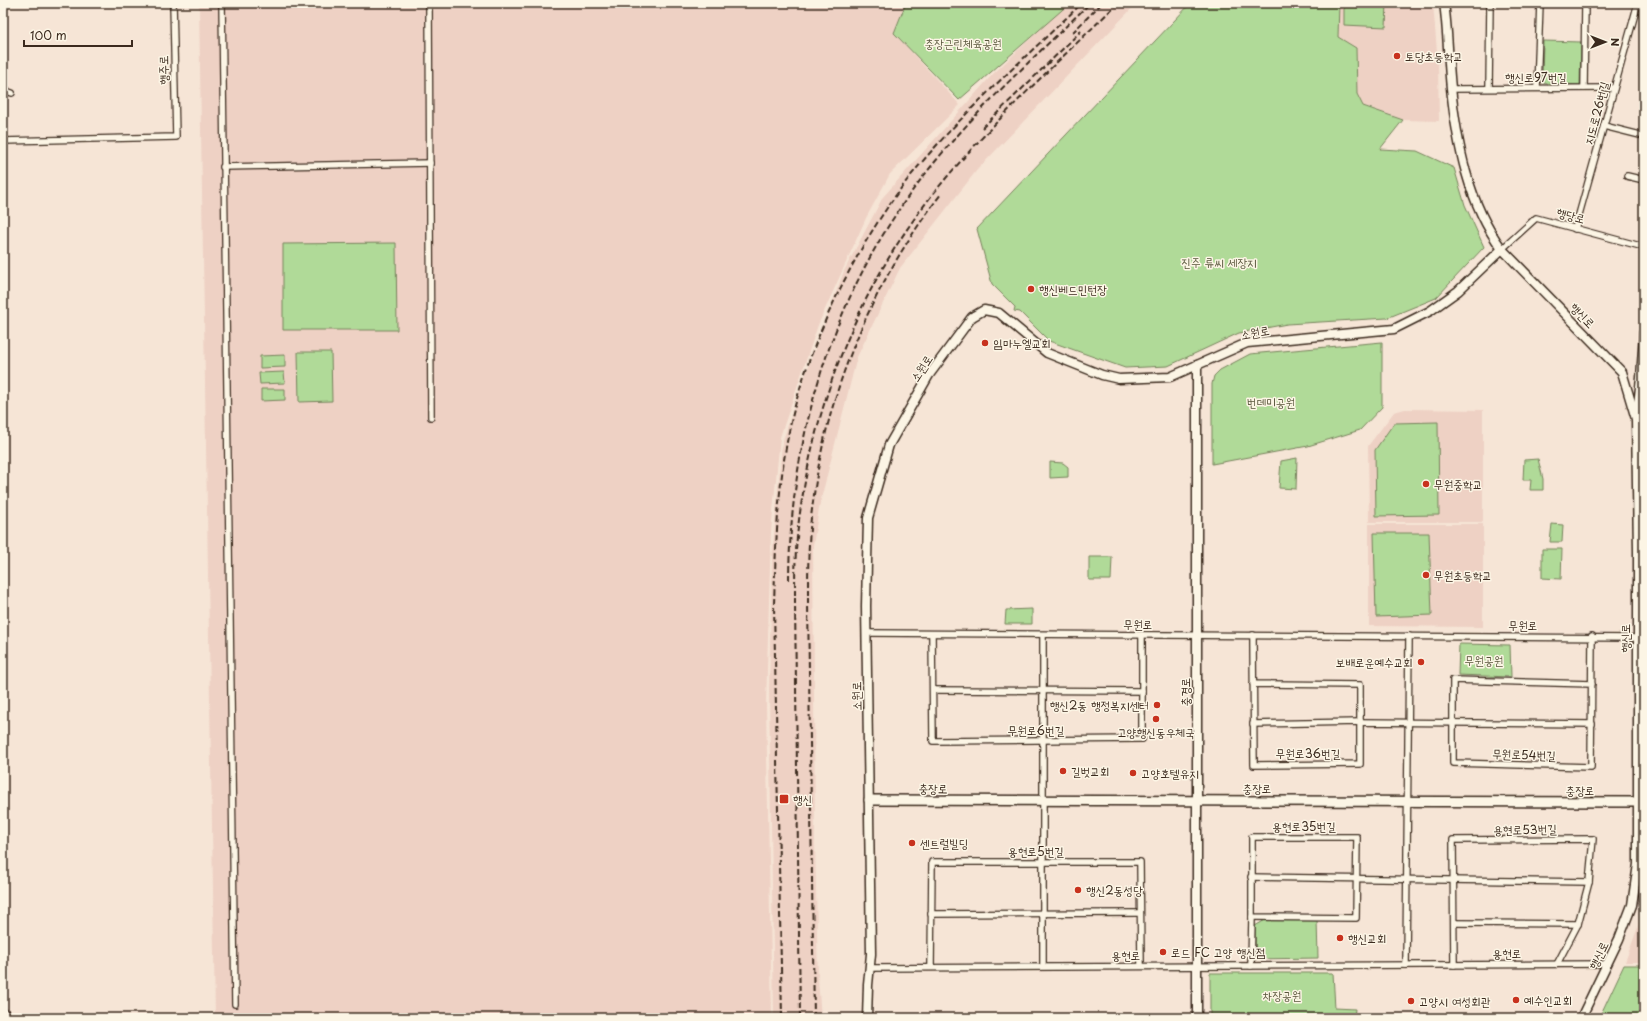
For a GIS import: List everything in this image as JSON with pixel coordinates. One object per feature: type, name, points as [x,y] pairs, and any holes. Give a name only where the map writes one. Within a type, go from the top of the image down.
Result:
[{"type":"highway","points":[[3,1014],[8,1018]]},
{"type":"main road","name":"행신로","points":[[1444,3],[1451,89],[1465,168],[1474,198],[1502,249],[1622,372],[1636,419],[1641,527],[1641,616],[1637,638],[1641,662],[1641,802],[1638,864],[1632,905],[1619,939],[1580,1018]]},
{"type":"main road","name":"소원로","points":[[867,1018],[870,968],[867,633],[868,518],[889,445],[929,375],[972,317],[984,310],[999,313],[1047,354],[1102,375],[1119,379],[1170,377],[1247,343],[1394,329],[1430,312],[1458,291],[1502,249]]},
{"type":"main road","points":[[1636,419],[1642,397],[1644,332]]},
{"type":"main road","name":"충경로","points":[[1197,365],[1197,1018]]},
{"type":"main road","name":"충장로","points":[[869,800],[1407,800],[1641,802]]},
{"type":"street","name":"행주로","points":[[3,141],[176,137],[173,3]]},
{"type":"street","points":[[222,3],[235,1004]]},
{"type":"street","points":[[429,3],[432,417]]},
{"type":"street","name":"행신로97번길","points":[[1489,88],[1490,3]]},
{"type":"street","points":[[1537,88],[1540,3]]},
{"type":"street","name":"행신로97번길","points":[[1584,88],[1585,3]]},
{"type":"street","points":[[1637,3],[1644,5]]},
{"type":"street","name":"지도로26번길","points":[[1575,229],[1637,3]]},
{"type":"street","name":"행신로97번길","points":[[1451,89],[1614,88]]},
{"type":"street","points":[[3,90],[12,93]]},
{"type":"street","points":[[1604,126],[1644,136]]},
{"type":"street","points":[[224,167],[430,163]]},
{"type":"street","points":[[1627,176],[1644,180]]},
{"type":"street","name":"행당로","points":[[1502,249],[1536,218],[1644,247]]},
{"type":"street","name":"무원로","points":[[867,633],[1142,635],[1197,637],[1253,635],[1592,636],[1637,638]]},
{"type":"street","name":"무원로6번길","points":[[932,634],[933,741],[1142,739],[1142,635]]},
{"type":"street","points":[[1043,635],[1043,966]]},
{"type":"street","name":"무원로36번길","points":[[1253,635],[1253,684],[1253,724],[1254,765],[1360,764],[1360,685],[1253,684]]},
{"type":"street","points":[[1406,965],[1409,636]]},
{"type":"street","name":"무원로54번길","points":[[1592,636],[1592,684],[1592,724],[1591,767],[1452,763],[1453,680],[1592,684]]},
{"type":"street","points":[[933,690],[1042,689],[1142,691]]},
{"type":"street","points":[[1253,724],[1360,722],[1592,724]]},
{"type":"street","name":"용현로35번길","points":[[1251,966],[1252,837],[1356,837],[1356,918],[1252,917]]},
{"type":"street","name":"용현로53번길","points":[[1454,964],[1453,840],[1593,839],[1589,882],[1578,924],[1557,964]]},
{"type":"street","name":"용현로5번길","points":[[931,967],[932,862],[1140,862],[1141,966]]},
{"type":"street","points":[[1251,877],[1357,877],[1589,882]]},
{"type":"street","points":[[931,914],[1140,913]]},
{"type":"street","points":[[1454,924],[1578,924]]},
{"type":"street","name":"용현로","points":[[870,968],[1607,964]]},
{"type":"shaded area","points":[[199,3],[906,3],[894,33],[960,105],[890,174],[866,218],[818,325],[780,437],[771,532],[766,705],[772,1018],[215,1018]]},
{"type":"shaded area","points":[[1068,3],[1137,3],[977,170],[900,268],[857,357],[820,503],[813,545],[815,842],[818,979],[821,1018],[774,1018],[769,690],[772,558],[782,443],[844,271],[883,197],[993,74]]},
{"type":"shaded area","name":"토당초등학교","points":[[1339,3],[1433,3],[1438,64],[1439,121],[1403,120],[1363,106],[1357,94],[1356,48],[1338,37]]},
{"type":"shaded area","name":"무원중학교","points":[[1405,409],[1483,410],[1483,522],[1369,522],[1368,446],[1394,412]]},
{"type":"shaded area","name":"무원초등학교","points":[[1369,524],[1483,524],[1483,627],[1369,626]]},
{"type":"shaded area","points":[[1644,911],[1644,962],[1625,962]]},
{"type":"green space","name":"충장근린체육공원","points":[[906,3],[1070,3],[959,100],[894,33]]},
{"type":"green space","name":"진주 류씨 세장지","points":[[1191,3],[1339,3],[1338,37],[1356,48],[1357,94],[1363,106],[1403,120],[1380,149],[1417,151],[1454,168],[1465,205],[1484,247],[1436,298],[1387,318],[1287,324],[1239,333],[1168,366],[1125,368],[1049,341],[1020,312],[1014,311],[1015,307],[992,284],[977,229]]},
{"type":"green space","points":[[1344,3],[1387,3],[1386,27],[1344,25]]},
{"type":"green space","points":[[1543,41],[1581,42],[1580,85],[1542,83]]},
{"type":"green space","points":[[396,243],[397,330],[283,330],[283,244]]},
{"type":"green space","name":"번데미공원","points":[[1382,342],[1382,407],[1360,430],[1308,446],[1212,464],[1212,384],[1214,376],[1220,370],[1250,354]]},
{"type":"green space","points":[[298,352],[331,352],[332,401],[299,402]]},
{"type":"green space","points":[[285,355],[285,367],[260,368],[260,356]]},
{"type":"green space","points":[[284,372],[285,383],[260,384],[259,373]]},
{"type":"green space","points":[[261,389],[285,389],[285,400],[261,401]]},
{"type":"green space","points":[[1438,422],[1439,515],[1376,516],[1375,450],[1394,423]]},
{"type":"green space","points":[[1297,458],[1296,489],[1279,488],[1281,461]]},
{"type":"green space","points":[[1538,459],[1543,479],[1543,490],[1530,490],[1531,480],[1523,480],[1524,460]]},
{"type":"green space","points":[[1050,462],[1063,463],[1068,467],[1068,477],[1050,478]]},
{"type":"green space","points":[[1552,524],[1563,525],[1562,542],[1550,542]]},
{"type":"green space","points":[[1374,533],[1429,533],[1432,615],[1376,617]]},
{"type":"green space","points":[[1542,549],[1562,549],[1561,579],[1542,578]]},
{"type":"green space","points":[[1089,557],[1112,557],[1111,580],[1089,580]]},
{"type":"green space","points":[[1032,609],[1032,624],[1005,624],[1006,610]]},
{"type":"green space","name":"무원공원","points":[[1459,644],[1510,645],[1511,677],[1458,675]]},
{"type":"green space","points":[[1267,919],[1317,920],[1318,958],[1255,959],[1255,926]]},
{"type":"green space","points":[[1624,965],[1644,965],[1644,1018],[1599,1018]]},
{"type":"green space","name":"차장공원","points":[[1210,973],[1333,973],[1335,1008],[1355,1009],[1354,1018],[1210,1018]]},
{"type":"railway","points":[[782,1018],[774,605],[779,503],[785,452],[796,402],[805,373],[828,314],[857,257],[890,203],[928,155],[970,110],[1082,3]]},
{"type":"railway","points":[[789,580],[792,524],[798,468],[810,413],[826,359],[846,307],[871,256],[900,208],[952,142],[1010,81],[1090,3]]},
{"type":"railway","points":[[1072,33],[1102,3]]},
{"type":"railway","points":[[800,1018],[795,602],[796,555],[798,528],[805,484],[814,440],[826,397],[841,354],[859,313],[880,273],[903,235],[929,199],[973,147],[997,122],[1118,3]]},
{"type":"railway","points":[[982,128],[1081,31]]},
{"type":"railway","points":[[814,1018],[808,603],[809,540],[813,502],[829,419],[841,379],[856,340],[874,301],[894,264],[916,228],[941,194]]},
{"type":"place","name":"토당초등학교","points":[[1397,56]]},
{"type":"place","name":"행신베드민턴장","points":[[1031,289]]},
{"type":"place","name":"임마누엘교회","points":[[985,343]]},
{"type":"place","name":"무원중학교","points":[[1426,484]]},
{"type":"place","name":"무원초등학교","points":[[1426,575]]},
{"type":"place","name":"보배로운예수교회","points":[[1421,662]]},
{"type":"place","name":"행신2동 행정복지센터","points":[[1157,705]]},
{"type":"place","name":"고양행신동우체국","points":[[1156,719]]},
{"type":"place","name":"길벗교회","points":[[1063,771]]},
{"type":"place","name":"고양호텔유지","points":[[1133,773]]},
{"type":"place","name":"행신","points":[[784,799]]},
{"type":"place","name":"센트럴빌딩","points":[[912,843]]},
{"type":"place","name":"행신2동성당","points":[[1078,890]]},
{"type":"place","name":"행신교회","points":[[1340,938]]},
{"type":"place","name":"로드 FC 고양 행신점","points":[[1163,952]]},
{"type":"place","name":"예수인교회","points":[[1516,1000]]},
{"type":"place","name":"고양시 여성회관","points":[[1411,1001]]}]
